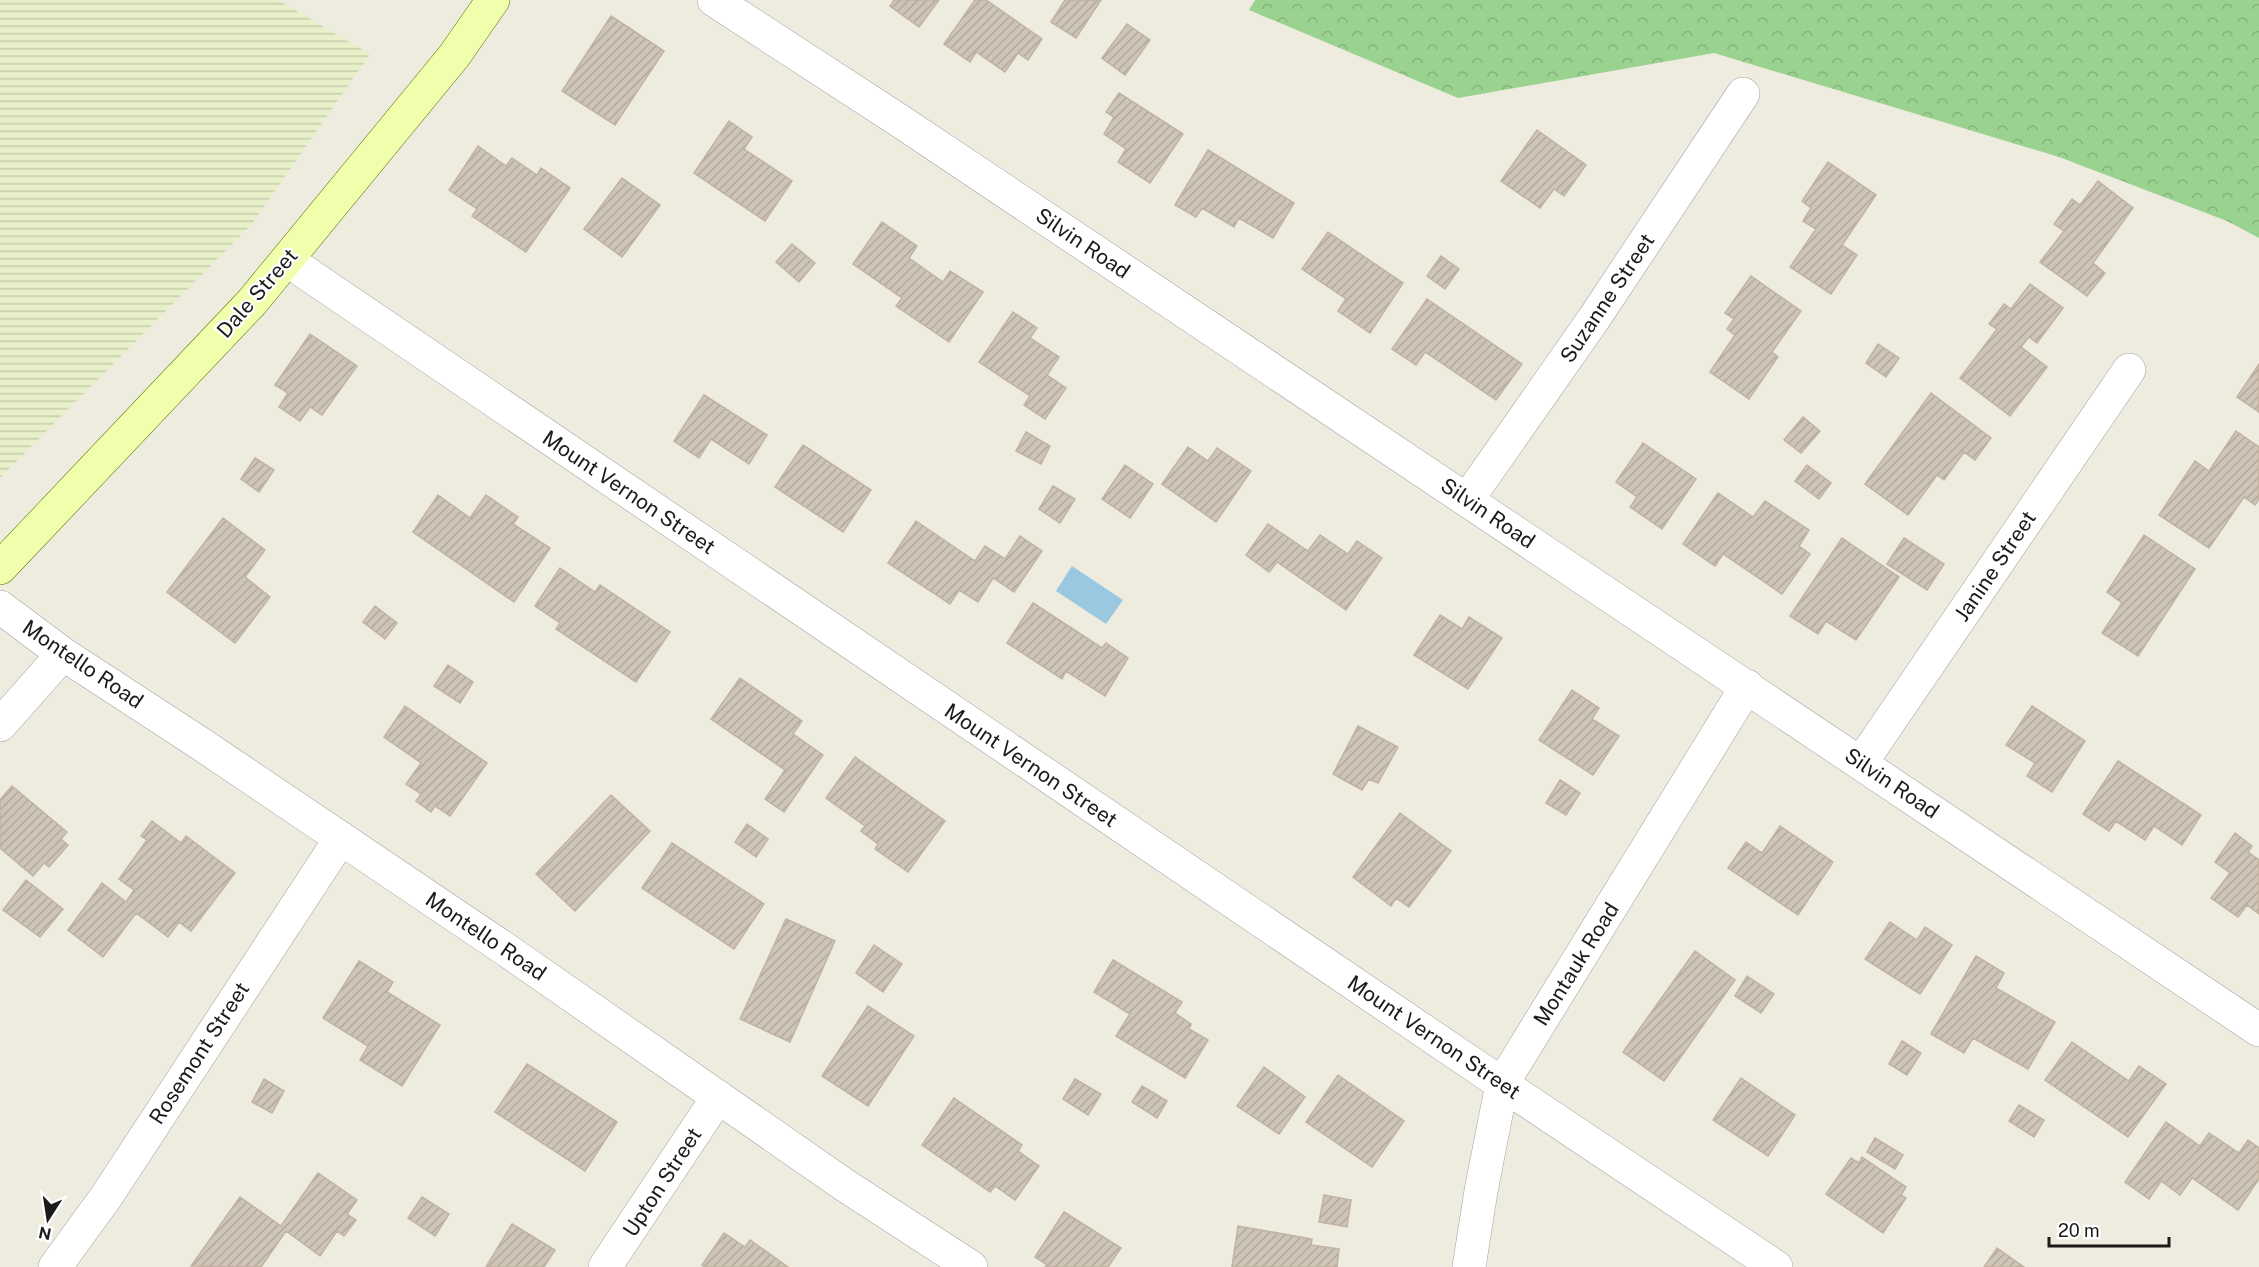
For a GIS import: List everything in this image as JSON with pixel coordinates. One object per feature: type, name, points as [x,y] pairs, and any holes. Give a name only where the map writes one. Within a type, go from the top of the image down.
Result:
[{"type":"street","name":"Dale Street","points":[[0,568],[244,311],[454,56],[493,0]]},
{"type":"street","name":"Silvin Road","points":[[714,0],[910,128],[2259,1030]]},
{"type":"street","name":"Suzanne Street","points":[[1467,500],[1593,320],[1743,94]]},
{"type":"street","name":"Mount Vernon Street","points":[[287,260],[1502,1084],[1776,1267]]},
{"type":"street","name":"Janine Street","points":[[1861,763],[2129,370]]},
{"type":"street","name":"Montello Road","points":[[0,607],[63,654],[515,955],[846,1186],[971,1267]]},
{"type":"street","points":[[0,725],[63,654]]},
{"type":"street","name":"Montauk Road","points":[[1469,1267],[1502,1084],[1747,686]]},
{"type":"street","name":"Rosemont Street","points":[[55,1267],[106,1197],[341,838]]},
{"type":"street","name":"Upton Street","points":[[606,1267],[718,1097]]},
{"type":"green space","points":[[0,0],[278,0],[370,54],[252,224],[0,478]]},
{"type":"green space","points":[[1255,0],[2259,0],[2259,238],[2227,221],[2059,157],[1714,53],[1458,98],[1249,10]]},
{"type":"water","points":[[1072,566],[1123,600],[1106,624],[1056,591]]},
{"type":"building","points":[[894,0],[939,0],[919,27],[890,6]]},
{"type":"building","points":[[975,0],[986,0],[1042,39],[1028,60],[1018,53],[1005,72],[976,52],[970,62],[944,44]]},
{"type":"building","points":[[1065,0],[1101,0],[1076,38],[1051,22]]},
{"type":"building","points":[[611,16],[664,51],[615,125],[562,91]]},
{"type":"building","points":[[1127,24],[1150,40],[1125,75],[1102,58]]},
{"type":"building","points":[[1119,93],[1183,134],[1150,183],[1118,162],[1126,149],[1104,134],[1114,117],[1106,112]]},
{"type":"building","points":[[729,121],[752,137],[744,149],[792,181],[765,221],[694,173]]},
{"type":"building","points":[[1537,130],[1586,165],[1564,196],[1554,189],[1540,208],[1501,181]]},
{"type":"building","points":[[478,146],[506,166],[512,158],[537,175],[541,168],[570,188],[526,252],[472,216],[477,209],[449,190]]},
{"type":"building","points":[[1208,150],[1294,203],[1273,238],[1239,218],[1234,227],[1202,208],[1196,217],[1175,205]]},
{"type":"building","points":[[1828,162],[1876,195],[1842,245],[1857,255],[1831,294],[1790,267],[1816,229],[1803,221],[1811,208],[1802,201]]},
{"type":"building","points":[[622,178],[660,205],[622,257],[584,229]]},
{"type":"building","points":[[2098,181],[2133,208],[2093,263],[2105,273],[2087,296],[2040,262],[2064,231],[2054,224],[2072,199],[2080,205]]},
{"type":"building","points":[[882,222],[917,246],[909,258],[943,282],[950,271],[983,292],[949,342],[896,306],[902,298],[853,264]]},
{"type":"building","points":[[1328,232],[1403,283],[1370,333],[1338,311],[1346,299],[1302,269]]},
{"type":"building","points":[[792,244],[815,263],[799,282],[776,262]]},
{"type":"building","points":[[1441,256],[1459,269],[1445,289],[1427,276]]},
{"type":"building","points":[[1751,276],[1801,311],[1772,352],[1778,357],[1749,399],[1710,372],[1735,335],[1727,329],[1734,319],[1725,313]]},
{"type":"building","points":[[2030,284],[2063,308],[2037,343],[2029,337],[2021,347],[2047,367],[2010,416],[1960,378],[1997,329],[1989,324],[2004,304],[2011,309]]},
{"type":"building","points":[[1427,299],[1522,364],[1496,400],[1425,352],[1416,365],[1392,349]]},
{"type":"building","points":[[1013,312],[1037,328],[1030,338],[1059,357],[1047,375],[1066,388],[1045,419],[1024,405],[1030,396],[979,362]]},
{"type":"building","points":[[310,334],[357,366],[322,415],[310,407],[300,421],[279,407],[288,393],[275,385]]},
{"type":"building","points":[[1878,344],[1899,358],[1886,377],[1866,363]]},
{"type":"building","points":[[2259,364],[2259,412],[2237,397]]},
{"type":"building","points":[[1931,393],[1991,438],[1975,460],[1964,452],[1944,480],[1937,475],[1908,515],[1865,484]]},
{"type":"building","points":[[704,395],[767,435],[749,464],[711,439],[699,458],[674,441]]},
{"type":"building","points":[[1803,417],[1820,431],[1801,453],[1784,440]]},
{"type":"building","points":[[2236,431],[2259,447],[2259,499],[2255,505],[2244,497],[2209,548],[2159,515],[2195,461],[2209,471]]},
{"type":"building","points":[[1026,432],[1050,446],[1041,464],[1016,451]]},
{"type":"building","points":[[1643,443],[1696,479],[1662,529],[1630,507],[1637,497],[1616,482]]},
{"type":"building","points":[[803,445],[871,490],[843,532],[775,487]]},
{"type":"building","points":[[1188,447],[1208,461],[1217,448],[1251,471],[1216,522],[1162,484]]},
{"type":"building","points":[[255,458],[274,470],[259,492],[241,479]]},
{"type":"building","points":[[1125,465],[1153,484],[1130,518],[1102,499]]},
{"type":"building","points":[[1807,465],[1831,483],[1819,499],[1795,481]]},
{"type":"building","points":[[1053,486],[1075,499],[1060,523],[1039,509]]},
{"type":"building","points":[[1718,493],[1753,517],[1765,501],[1809,530],[1799,546],[1810,554],[1782,594],[1723,554],[1715,566],[1683,544]]},
{"type":"building","points":[[438,495],[470,518],[486,495],[518,517],[513,524],[550,548],[514,602],[413,532]]},
{"type":"building","points":[[223,518],[265,550],[245,577],[270,597],[235,643],[167,592]]},
{"type":"building","points":[[916,521],[975,561],[985,546],[1005,559],[1020,536],[1042,551],[1014,592],[993,578],[978,602],[959,590],[950,604],[888,563]]},
{"type":"building","points":[[1268,524],[1308,551],[1320,535],[1348,554],[1357,541],[1382,558],[1346,610],[1277,562],[1269,572],[1246,555]]},
{"type":"building","points":[[2144,535],[2195,569],[2138,656],[2102,633],[2122,603],[2107,592]]},
{"type":"building","points":[[1842,538],[1899,577],[1856,640],[1826,621],[1818,634],[1790,616]]},
{"type":"building","points":[[1904,538],[1944,564],[1927,590],[1887,564]]},
{"type":"building","points":[[560,568],[595,592],[600,585],[670,632],[636,682],[556,629],[560,623],[535,606]]},
{"type":"building","points":[[1033,603],[1102,648],[1106,643],[1128,658],[1105,696],[1066,671],[1062,679],[1007,643]]},
{"type":"building","points":[[375,606],[397,623],[385,639],[363,622]]},
{"type":"building","points":[[1440,615],[1462,629],[1469,617],[1502,638],[1468,689],[1414,655]]},
{"type":"building","points":[[448,665],[473,682],[460,703],[434,686]]},
{"type":"building","points":[[740,678],[802,721],[793,734],[823,755],[784,812],[765,799],[785,770],[711,719]]},
{"type":"building","points":[[1572,690],[1599,708],[1592,719],[1619,736],[1593,775],[1539,740]]},
{"type":"building","points":[[405,706],[487,763],[450,816],[435,806],[431,812],[416,801],[421,794],[406,784],[421,763],[384,737]]},
{"type":"building","points":[[2032,706],[2085,741],[2052,792],[2027,776],[2035,763],[2006,745]]},
{"type":"building","points":[[1358,726],[1398,747],[1378,783],[1369,779],[1362,790],[1333,774]]},
{"type":"building","points":[[855,757],[945,821],[908,872],[875,849],[878,844],[861,831],[865,826],[826,798]]},
{"type":"building","points":[[2118,761],[2201,815],[2182,845],[2154,826],[2145,840],[2116,821],[2109,831],[2083,814]]},
{"type":"building","points":[[1560,780],[1580,793],[1566,815],[1546,803]]},
{"type":"building","points":[[12,786],[67,832],[61,839],[68,845],[49,867],[44,863],[33,876],[0,848],[0,800]]},
{"type":"building","points":[[611,795],[650,831],[575,911],[536,874]]},
{"type":"building","points":[[1400,813],[1451,851],[1409,907],[1396,898],[1391,906],[1353,877]]},
{"type":"building","points":[[152,821],[181,843],[186,836],[235,873],[191,931],[179,922],[168,937],[136,913],[103,957],[68,930],[102,883],[126,902],[134,890],[119,879],[147,840],[141,836]]},
{"type":"building","points":[[747,824],[768,839],[756,857],[735,842]]},
{"type":"building","points":[[1780,826],[1833,862],[1798,915],[1728,868],[1746,842],[1762,853]]},
{"type":"building","points":[[2235,833],[2252,846],[2248,852],[2259,860],[2259,914],[2247,905],[2238,917],[2211,898],[2230,873],[2215,862]]},
{"type":"building","points":[[672,843],[764,904],[734,949],[642,888]]},
{"type":"building","points":[[26,880],[63,909],[40,937],[3,910]]},
{"type":"building","points":[[786,919],[835,941],[790,1042],[740,1019]]},
{"type":"building","points":[[1890,922],[1917,940],[1925,927],[1952,945],[1920,994],[1865,959]]},
{"type":"building","points":[[874,945],[902,964],[883,992],[856,973]]},
{"type":"building","points":[[1695,951],[1735,980],[1664,1081],[1623,1052]]},
{"type":"building","points":[[1976,956],[2004,973],[1996,988],[2055,1022],[2028,1069],[1973,1038],[1964,1053],[1931,1034]]},
{"type":"building","points":[[1113,960],[1182,1002],[1175,1013],[1191,1024],[1189,1029],[1208,1040],[1185,1078],[1116,1036],[1130,1014],[1094,992]]},
{"type":"building","points":[[359,961],[393,982],[387,992],[440,1025],[402,1086],[360,1060],[368,1046],[323,1018]]},
{"type":"building","points":[[1747,976],[1774,994],[1761,1013],[1735,996]]},
{"type":"building","points":[[868,1006],[914,1036],[868,1106],[822,1076]]},
{"type":"building","points":[[1902,1041],[1921,1053],[1907,1075],[1889,1064]]},
{"type":"building","points":[[2072,1042],[2129,1081],[2139,1066],[2166,1084],[2128,1137],[2045,1080]]},
{"type":"building","points":[[527,1064],[617,1122],[585,1171],[495,1112]]},
{"type":"building","points":[[1264,1067],[1305,1097],[1279,1134],[1237,1106]]},
{"type":"building","points":[[1338,1075],[1404,1121],[1372,1167],[1306,1122]]},
{"type":"building","points":[[1741,1078],[1795,1115],[1768,1156],[1713,1120]]},
{"type":"building","points":[[264,1079],[284,1091],[272,1113],[252,1102]]},
{"type":"building","points":[[1075,1079],[1101,1094],[1088,1115],[1063,1099]]},
{"type":"building","points":[[1142,1086],[1167,1101],[1157,1118],[1132,1102]]},
{"type":"building","points":[[954,1098],[1022,1145],[1018,1151],[1039,1166],[1015,1200],[995,1186],[990,1192],[922,1145]]},
{"type":"building","points":[[2019,1105],[2044,1120],[2034,1137],[2009,1121]]},
{"type":"building","points":[[2166,1122],[2200,1146],[2209,1133],[2239,1153],[2248,1140],[2259,1148],[2259,1179],[2238,1210],[2192,1178],[2180,1195],[2161,1181],[2149,1199],[2125,1182]]},
{"type":"building","points":[[1875,1138],[1903,1155],[1895,1169],[1867,1152]]},
{"type":"building","points":[[1862,1157],[1906,1187],[1901,1195],[1906,1198],[1883,1233],[1826,1194],[1851,1158],[1859,1163]]},
{"type":"building","points":[[318,1173],[357,1200],[347,1214],[356,1220],[344,1236],[337,1231],[320,1256],[286,1231],[261,1267],[191,1266],[240,1197],[281,1226]]},
{"type":"building","points":[[1324,1195],[1351,1200],[1347,1227],[1319,1222]]},
{"type":"building","points":[[422,1197],[449,1214],[435,1236],[408,1218]]},
{"type":"building","points":[[1064,1212],[1121,1248],[1108,1267],[1045,1267],[1047,1265],[1035,1257]]},
{"type":"building","points":[[512,1224],[555,1250],[544,1267],[486,1267]]},
{"type":"building","points":[[1238,1226],[1312,1239],[1311,1245],[1339,1249],[1337,1267],[1232,1267]]},
{"type":"building","points":[[724,1233],[745,1247],[750,1240],[788,1267],[705,1267],[702,1265]]},
{"type":"building","points":[[1997,1248],[2024,1267],[1984,1267]]}]
